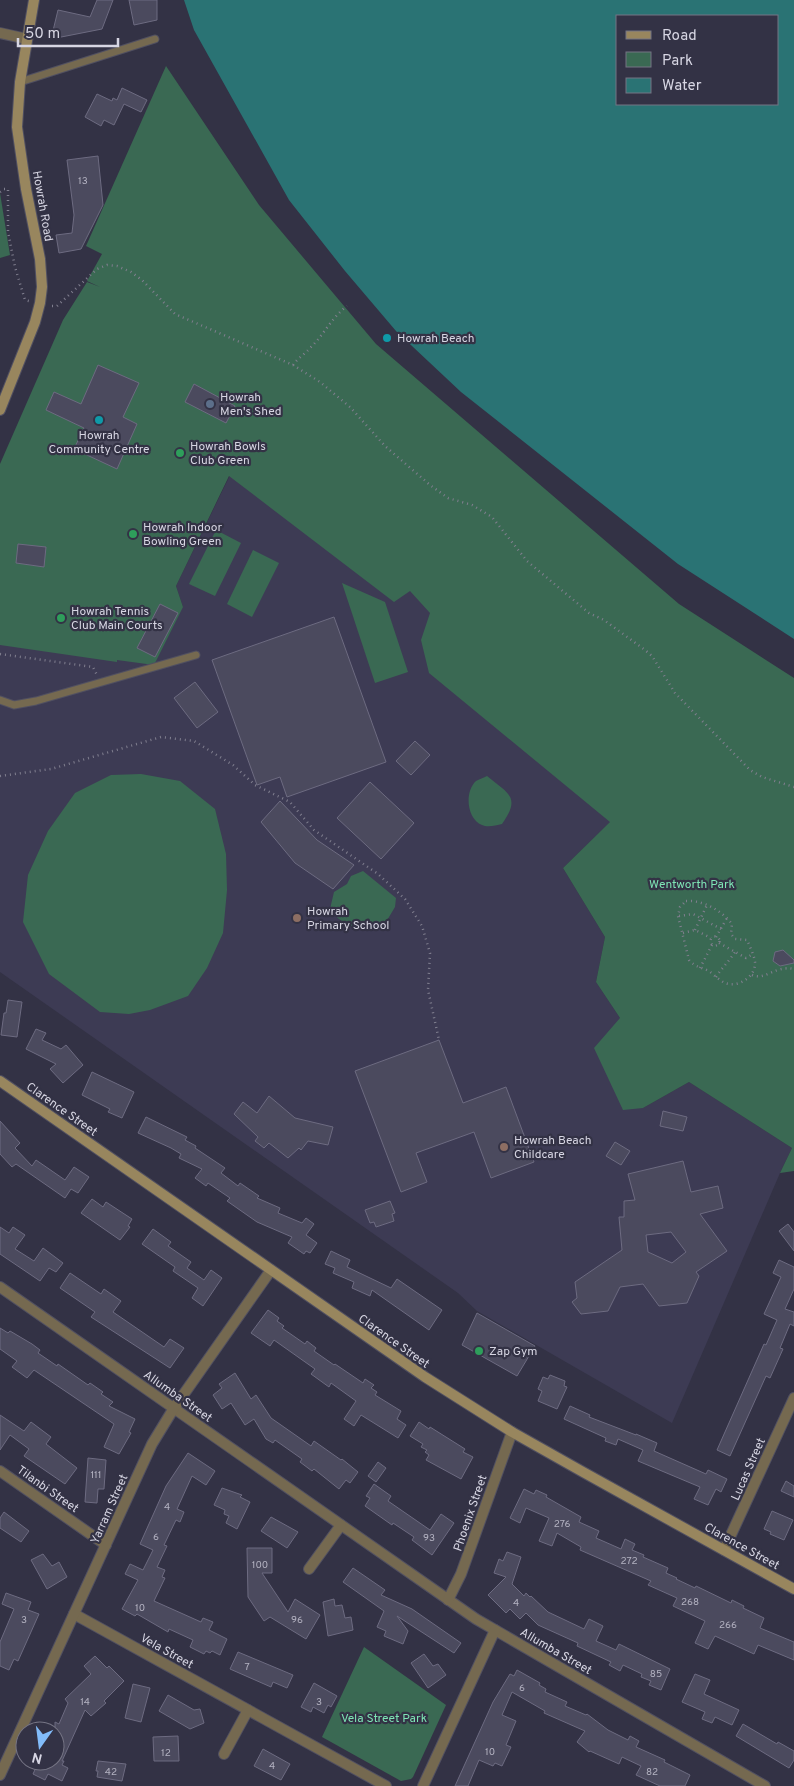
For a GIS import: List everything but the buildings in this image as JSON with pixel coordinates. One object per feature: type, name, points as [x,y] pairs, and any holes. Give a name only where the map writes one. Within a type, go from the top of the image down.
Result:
[{"type":"main road","name":"Howrah Road","points":[[0,410],[35,322],[42,287],[40,259],[26,189],[17,127],[20,82],[34,0]]},
{"type":"main road","name":"Clarence Street","points":[[0,1081],[425,1377],[512,1432],[794,1589]]},
{"type":"street","points":[[0,33],[27,39]]},
{"type":"street","name":"Yarram Street","points":[[0,1775],[152,1444],[174,1408],[271,1270]]},
{"type":"street","name":"Allumba Street","points":[[0,1287],[448,1600],[495,1630],[765,1786]]},
{"type":"street","name":"Lucas Street","points":[[724,1550],[794,1398]]},
{"type":"street","name":"Phoenix Street","points":[[448,1600],[461,1574],[512,1432]]},
{"type":"street","name":"Tilanbi Street","points":[[0,1471],[106,1545]]},
{"type":"street","points":[[309,1569],[341,1525]]},
{"type":"street","name":"Vela Street","points":[[74,1614],[386,1786]]},
{"type":"street","points":[[423,1786],[495,1630]]},
{"type":"street","points":[[224,1754],[248,1710]]},
{"type":"lane","points":[[20,82],[155,39]]},
{"type":"lane","points":[[0,700],[14,705],[22,704],[196,655]]},
{"type":"path","points":[[0,192],[8,189],[8,232],[15,267],[26,300],[30,301]]},
{"type":"path","points":[[51,306],[57,306],[96,269],[107,265],[116,266],[131,272],[142,280],[175,314],[293,365],[320,382],[350,407],[385,446],[430,485],[448,498],[472,505],[488,514],[502,528],[515,548],[527,561],[589,614],[610,625],[652,656],[675,693],[750,770],[762,777],[794,787]]},
{"type":"path","points":[[293,365],[297,359],[311,348],[331,320],[347,306]]},
{"type":"path","points":[[0,654],[92,667],[101,683]]},
{"type":"path","points":[[0,776],[51,769],[161,737],[194,741],[233,765],[255,785],[290,802],[314,830],[378,874],[405,899],[422,926],[430,953],[428,990],[438,1040]]},
{"type":"path","points":[[686,901],[693,901],[707,905],[727,918],[732,924],[732,934],[735,939],[747,940],[755,965],[752,975],[736,984],[726,984],[694,966],[689,960],[678,916],[680,907],[686,901]]},
{"type":"path","points":[[694,930],[707,905]]},
{"type":"path","points":[[678,916],[693,914],[721,929]]},
{"type":"path","points":[[682,933],[694,930],[711,938],[716,937],[727,918]]},
{"type":"path","points":[[716,937],[719,938],[719,943]]},
{"type":"path","points":[[700,968],[712,945],[710,942],[711,938]]},
{"type":"path","points":[[719,943],[746,958],[753,954]]},
{"type":"path","points":[[712,945],[715,946],[719,943]]},
{"type":"path","points":[[716,977],[735,952]]},
{"type":"path","points":[[752,975],[763,977],[780,968],[794,969]]},
{"type":"shaded area","name":"Howrah Primary School","points":[[235,465],[703,732],[563,868],[605,937],[596,982],[620,1018],[643,1108],[689,1082],[792,1148],[672,1423],[477,1311],[458,1293],[0,972],[0,644],[183,607],[176,586]]},
{"type":"green space","name":"Wentworth Park","points":[[166,66],[259,205],[376,344],[679,604],[794,678],[794,1171],[780,1173],[792,1148],[689,1082],[643,1108],[623,1110],[594,1048],[620,1018],[596,982],[605,937],[563,868],[610,822],[429,673],[421,640],[430,613],[410,591],[394,602],[229,476],[176,586],[183,607],[154,665],[117,660],[117,662],[0,645],[0,464],[63,320],[87,282],[100,287],[87,281],[102,254],[86,246]]},
{"type":"green space","points":[[0,193],[10,255],[0,258]]},
{"type":"green space","points":[[216,530],[241,543],[215,596],[189,584]]},
{"type":"green space","points":[[253,550],[279,563],[252,617],[227,604]]},
{"type":"green space","points":[[342,583],[385,602],[408,672],[375,683]]},
{"type":"green space","points":[[141,774],[180,781],[215,809],[226,854],[227,890],[223,933],[207,968],[188,996],[150,1010],[129,1014],[100,1012],[49,974],[23,922],[28,875],[48,831],[75,793],[111,775]]},
{"type":"green space","points":[[487,776],[510,797],[511,808],[502,824],[484,826],[477,822],[470,811],[469,798],[472,786],[476,781]]},
{"type":"green space","points":[[363,871],[396,898],[395,907],[383,927],[360,928],[347,924],[340,920],[330,909],[334,892],[347,884],[351,876]]},
{"type":"green space","name":"Vela Street Park","points":[[364,1647],[446,1705],[411,1779],[401,1781],[322,1737]]},
{"type":"water","points":[[184,0],[794,0],[794,639],[678,564],[461,392],[396,331],[345,271],[289,200],[194,30]]},
{"type":"place","name":"Howrah Beach","points":[[387,338]]},
{"type":"place","name":"Howrah Men's Shed","points":[[210,404]]},
{"type":"place","name":"Howrah Community Centre","points":[[99,420]]},
{"type":"place","name":"Howrah Bowls Club Green","points":[[180,453]]},
{"type":"place","name":"Howrah Indoor Bowling Green","points":[[133,534]]},
{"type":"place","name":"Howrah Tennis Club Main Courts","points":[[61,618]]},
{"type":"place","name":"Howrah Primary School","points":[[297,918]]},
{"type":"place","name":"Howrah Beach Childcare","points":[[504,1147]]},
{"type":"place","name":"Zap Gym","points":[[479,1351]]}]
